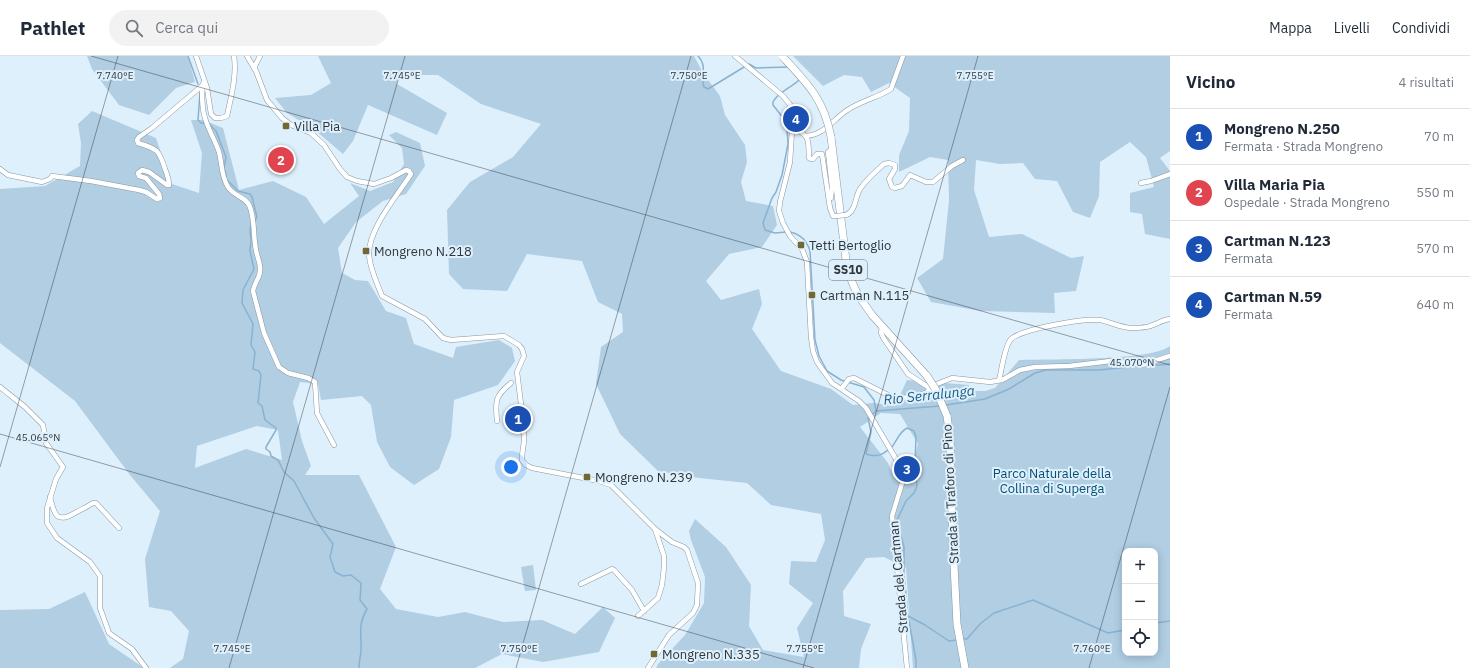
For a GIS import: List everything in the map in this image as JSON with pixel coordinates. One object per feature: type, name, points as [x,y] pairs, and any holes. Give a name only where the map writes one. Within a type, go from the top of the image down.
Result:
[{"type":"main road","name":"Strada al Traforo di Pino","points":[[782,56],[805,81],[819,100],[828,120],[849,272],[858,295],[882,327],[927,376],[936,390],[946,416],[950,437],[957,624],[964,668]]},
{"type":"street","points":[[196,56],[211,114],[215,118],[227,116],[236,67],[234,56]]},
{"type":"street","points":[[247,56],[254,68],[267,100],[282,118],[291,125],[311,133],[324,145],[347,177],[357,181],[374,184],[391,178],[406,170],[410,171],[411,174],[378,224],[370,244],[369,255],[372,271],[382,296],[425,319],[443,338],[450,340],[504,336],[522,349],[524,356],[517,372],[517,377],[524,428],[522,456],[526,465],[532,468],[604,482],[616,489],[655,528],[672,542],[684,547],[687,550],[698,583],[697,605],[693,613],[669,635],[648,668]]},
{"type":"street","points":[[254,68],[260,56]]},
{"type":"street","points":[[806,136],[825,129],[852,107],[891,89],[903,56]]},
{"type":"street","name":"Strada del Cartman","points":[[737,58],[783,96],[791,106],[793,114],[793,128],[790,162],[779,211],[790,236],[802,249],[807,262],[811,337],[813,351],[817,362],[832,383],[842,388],[859,401],[868,412],[903,471],[904,477],[892,516],[907,668]]},
{"type":"street","points":[[0,170],[8,175],[42,182],[50,179],[52,176],[90,181],[139,190],[146,192],[157,199],[160,198],[160,194],[146,178],[139,176],[138,172],[142,170],[148,172],[166,185],[169,185],[161,157],[159,152],[152,147],[138,143],[137,140],[204,83]]},
{"type":"street","points":[[204,83],[204,117],[218,149],[225,182],[229,189],[246,200],[250,205],[254,226],[256,251],[261,269],[254,284],[253,291],[264,333],[275,361],[279,367],[288,373],[308,378],[315,382],[317,413],[334,445]]},
{"type":"street","points":[[793,128],[809,139],[808,158],[813,159],[818,153],[822,154],[823,156],[830,208],[833,216],[846,215],[853,210],[856,196],[861,188],[884,164],[893,164],[896,167],[889,179],[894,188],[902,186],[910,175],[926,182],[933,182],[952,166],[963,160]]},
{"type":"street","points":[[830,208],[832,187],[828,152],[833,148]]},
{"type":"street","points":[[1141,183],[1170,174]]},
{"type":"street","points":[[999,380],[1007,347],[1011,340],[1030,331],[1084,320],[1101,320],[1119,326],[1132,328],[1148,327],[1170,319]]},
{"type":"street","points":[[882,327],[881,333],[884,339],[908,374],[928,387],[929,390]]},
{"type":"street","points":[[842,388],[849,379],[854,378],[897,398],[916,396],[926,393],[952,378],[990,382],[999,380],[1020,370],[1036,367],[1069,366],[1111,361],[1142,365],[1170,356]]},
{"type":"street","points":[[497,421],[496,401],[502,391],[517,377]]},
{"type":"street","points":[[0,388],[25,407],[43,425],[46,443],[63,467],[56,479],[50,497],[47,508],[47,523],[58,538],[90,562],[100,576],[100,608],[109,633],[132,649],[146,668]]},
{"type":"street","points":[[50,497],[55,512],[60,518],[66,518],[93,503],[96,503],[119,528]]},
{"type":"street","points":[[638,616],[658,598],[663,579],[664,556],[655,528]]},
{"type":"street","points":[[581,584],[614,570],[632,590],[644,611]]},
{"type":"green space","points":[[87,56],[188,56],[195,82],[176,88],[149,115],[119,105],[92,69]]},
{"type":"green space","name":"Parco Naturale della Collina di Superga","points":[[318,56],[694,56],[703,73],[720,96],[725,115],[745,145],[747,162],[741,182],[746,201],[773,206],[777,225],[762,247],[729,254],[706,281],[721,300],[759,289],[762,304],[752,329],[781,371],[831,389],[853,405],[873,403],[895,406],[907,380],[969,385],[969,391],[985,391],[995,388],[1019,360],[1122,357],[1160,351],[1170,346],[1170,668],[913,668],[906,568],[884,557],[866,558],[843,591],[844,616],[871,624],[861,649],[859,668],[656,668],[685,635],[704,603],[705,577],[689,531],[695,519],[726,547],[751,585],[749,626],[763,650],[804,657],[797,628],[813,603],[789,584],[791,561],[816,562],[825,540],[821,514],[771,505],[747,483],[699,478],[658,471],[620,434],[596,384],[601,347],[623,332],[622,314],[598,302],[582,261],[527,254],[507,291],[463,289],[449,274],[447,210],[470,182],[513,157],[541,124],[481,104],[438,75],[397,75],[397,84],[447,113],[437,135],[368,105],[353,141],[343,154],[315,130],[287,113],[275,98],[311,95],[331,83]],"holes":[[[881,413],[900,414],[918,444],[909,479],[894,477],[888,463],[860,427]]]},
{"type":"green space","points":[[793,56],[1170,56],[1170,151],[1160,158],[1170,171],[1170,239],[1145,234],[1142,214],[1130,212],[1130,193],[1154,187],[1146,157],[1130,142],[1100,162],[1099,196],[1090,218],[1073,212],[1057,181],[1035,179],[1023,163],[1000,164],[976,160],[974,190],[989,237],[1022,234],[1071,258],[1084,256],[1076,291],[1054,293],[1055,313],[981,311],[931,302],[917,278],[943,259],[949,200],[948,160],[930,157],[899,172],[899,155],[909,131],[910,98],[889,83],[871,92],[862,77],[844,75],[823,86]]},
{"type":"green space","points":[[92,111],[156,138],[172,184],[199,193],[202,153],[191,120],[203,120],[223,128],[239,190],[273,181],[306,197],[324,224],[359,196],[350,183],[370,191],[393,182],[404,164],[402,148],[389,135],[396,132],[420,143],[425,166],[406,194],[383,201],[356,222],[338,248],[342,273],[355,280],[368,281],[386,311],[406,318],[414,344],[453,358],[456,347],[499,340],[512,348],[515,361],[498,385],[454,400],[451,437],[439,469],[414,485],[390,467],[377,442],[371,405],[362,396],[321,400],[318,384],[300,382],[293,402],[302,441],[311,466],[305,475],[359,475],[396,547],[380,589],[396,609],[438,617],[465,612],[503,622],[542,620],[575,634],[603,607],[615,618],[599,652],[543,662],[502,654],[475,668],[170,668],[183,659],[189,631],[171,611],[149,607],[145,559],[160,511],[130,475],[75,401],[0,343],[0,189],[45,186],[80,166],[81,143],[78,124]],"holes":[[[257,426],[278,430],[282,460],[246,449],[195,468],[197,446]]]},
{"type":"green space","points":[[533,565],[536,590],[525,591],[521,567]]},
{"type":"green space","points":[[85,592],[109,644],[144,668],[0,668],[0,610],[49,609]]},
{"type":"waterway","points":[[188,56],[198,84]]},
{"type":"waterway","points":[[698,56],[703,64],[704,87],[708,89],[749,64],[756,68],[789,67]]},
{"type":"waterway","points":[[786,232],[775,233],[765,230],[763,223],[782,175],[788,144],[787,128],[784,119],[773,105],[773,102],[778,95],[796,83],[799,80],[798,77]]},
{"type":"waterway","points":[[200,93],[198,120],[201,123],[204,123]]},
{"type":"waterway","points":[[209,124],[216,131],[226,157],[224,168],[226,179],[238,191],[250,194],[252,197],[257,217],[254,222]]},
{"type":"waterway","points":[[251,225],[250,251],[254,269],[243,290],[242,303],[253,324],[251,345],[255,352],[253,369],[259,371],[261,375],[258,403],[262,406],[265,420],[276,428],[266,449],[270,452],[271,456],[278,460],[284,472],[294,481],[314,518],[333,544],[330,557],[335,572],[343,576],[351,575],[361,583],[360,600],[367,609],[361,626],[361,652],[359,668]]},
{"type":"waterway","points":[[790,232],[803,238],[810,251],[815,340],[819,356],[827,371],[841,380],[864,387],[874,400],[876,411]]},
{"type":"waterway","name":"Rio Serralunga","points":[[1146,366],[1170,364]]},
{"type":"waterway","name":"Rio Serralunga","points":[[946,405],[985,399],[1009,389],[1035,373],[1046,370],[1099,370],[1138,366]]},
{"type":"waterway","name":"Rio Serralunga","points":[[876,411],[940,406]]},
{"type":"waterway","points":[[876,411],[868,418],[871,432],[866,454],[878,455],[883,454],[888,450]]},
{"type":"waterway","points":[[891,448],[904,430],[907,428],[914,431],[916,437],[915,464],[917,486],[914,493],[906,501],[897,520],[897,530],[901,536],[904,547],[904,574],[908,616],[916,660],[916,668]]},
{"type":"waterway","points":[[962,639],[967,639],[980,624],[994,613],[1033,600],[1108,633],[1122,631]]},
{"type":"waterway","points":[[908,616],[949,641],[957,640]]},
{"type":"waterway","points":[[1158,623],[1170,621]]},
{"type":"place","name":"Cartman N.59","points":[[796,119]]},
{"type":"place","name":"Villa Pia","points":[[286,126]]},
{"type":"place","name":"Villa Maria Pia","points":[[281,160]]},
{"type":"place","name":"Tetti Bertoglio","points":[[801,245]]},
{"type":"place","name":"Mongreno N.218","points":[[366,251]]},
{"type":"place","name":"Cartman N.115","points":[[812,295]]},
{"type":"place","name":"Mongreno N.250","points":[[518,419]]},
{"type":"place","name":"Cartman N.123","points":[[907,469]]},
{"type":"place","name":"Mongreno N.239","points":[[587,477]]},
{"type":"place","name":"Mongreno N.335","points":[[654,654]]}]
